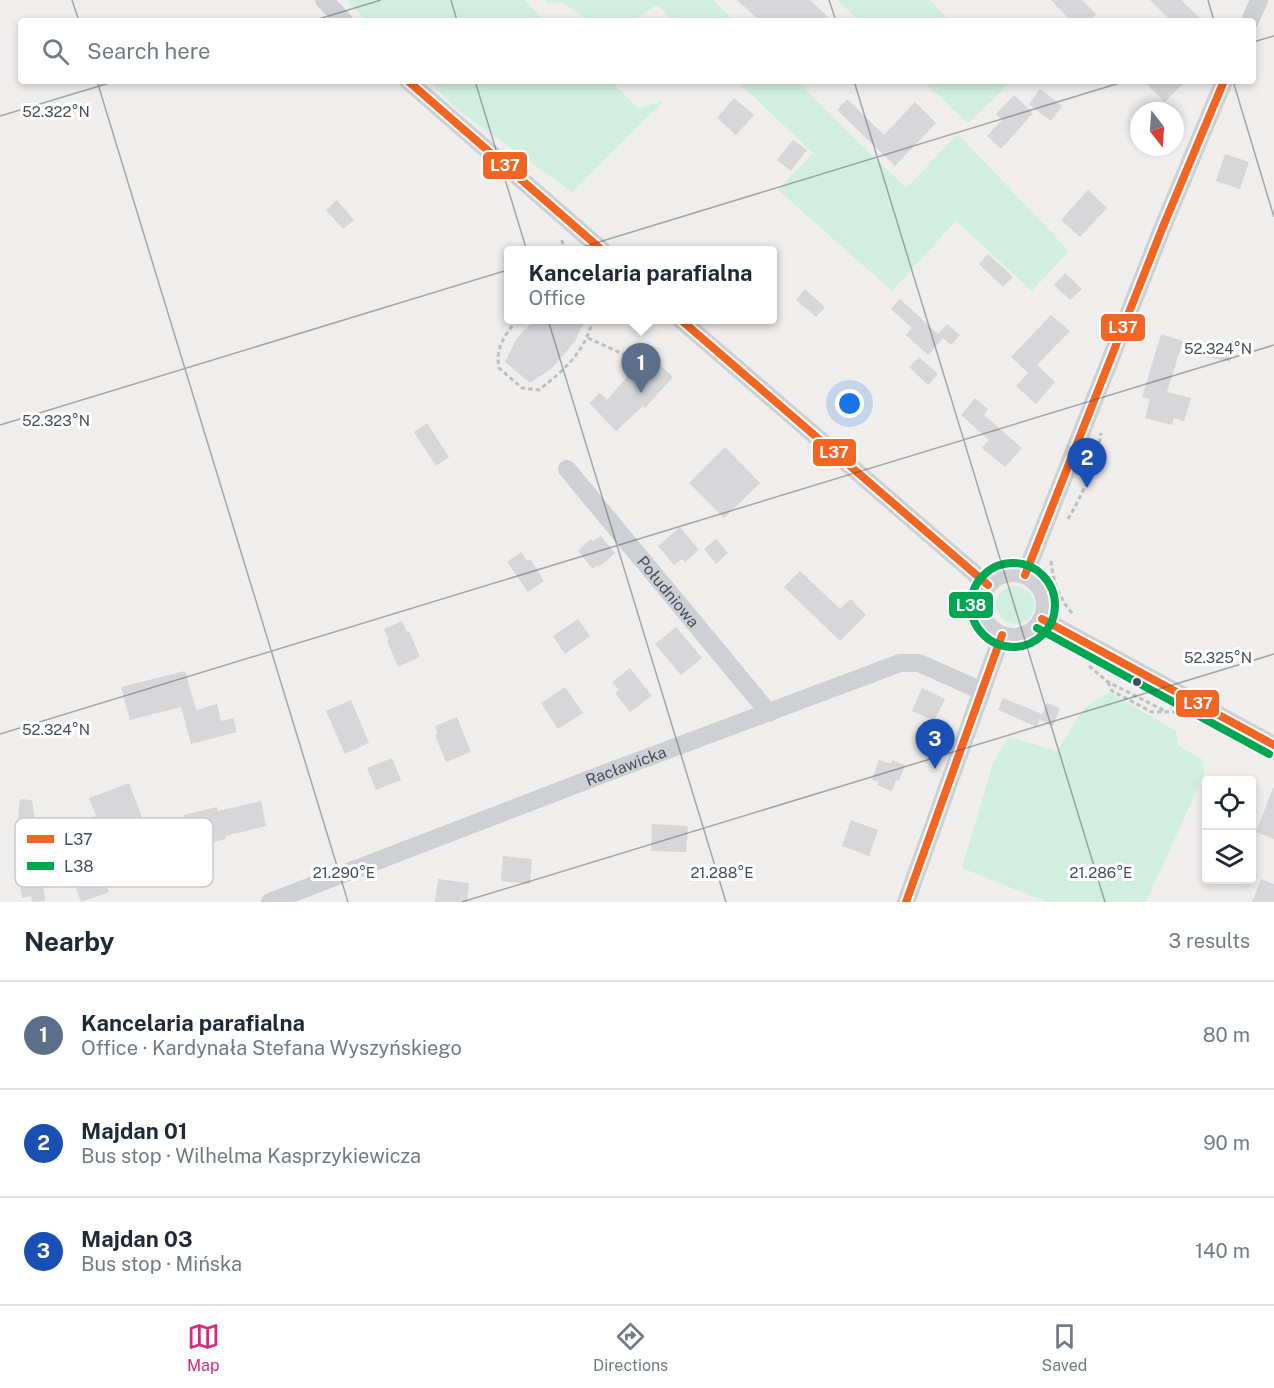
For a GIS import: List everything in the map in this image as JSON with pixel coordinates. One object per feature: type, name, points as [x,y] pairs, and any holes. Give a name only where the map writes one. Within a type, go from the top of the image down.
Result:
[{"type":"street","points":[[324,0],[341,18]]},
{"type":"street","points":[[1251,18],[1259,0]]},
{"type":"street","points":[[411,84],[518,187],[597,246]]},
{"type":"street","points":[[1025,575],[1162,229],[1223,84]]},
{"type":"street","points":[[686,324],[988,585]]},
{"type":"street","name":"Południowa","points":[[567,469],[769,714]]},
{"type":"street","points":[[1005,574],[1025,575],[1041,588],[1045,608],[1042,618],[1035,628],[1025,634],[1014,637],[1002,635],[992,629],[984,619],[981,607],[983,595],[988,585],[996,578],[1005,574]]},
{"type":"street","points":[[1042,618],[1274,745]]},
{"type":"street","points":[[906,902],[1002,635]]},
{"type":"street","name":"Racławicka","points":[[270,902],[900,663],[919,663],[982,691]]},
{"type":"path","points":[[514,324],[496,355],[499,368],[522,388],[539,390],[568,367],[588,338],[592,324]]},
{"type":"path","points":[[588,338],[625,355]]},
{"type":"path","points":[[1108,682],[1167,712],[1152,712],[1112,691],[1108,682]]},
{"type":"green space","points":[[347,0],[525,0],[542,18],[363,18]]},
{"type":"green space","points":[[545,0],[713,0],[731,18],[671,18],[657,5],[637,18],[585,18],[561,2],[548,3]]},
{"type":"green space","points":[[837,0],[930,0],[947,18],[856,18]]},
{"type":"green space","points":[[431,84],[614,84],[638,108],[664,101],[572,192],[458,110]]},
{"type":"green space","points":[[740,84],[799,84],[906,188],[958,134],[1069,251],[1032,291],[956,221],[892,291],[778,190],[813,153]]},
{"type":"green space","points":[[926,84],[1009,84],[968,123]]},
{"type":"green space","points":[[1015,586],[1029,591],[1034,605],[1029,619],[1015,624],[1001,619],[996,605],[1001,591]]},
{"type":"green space","points":[[1109,692],[1176,731],[1178,745],[1202,759],[1205,772],[1146,902],[1047,902],[962,868],[993,763],[1009,737],[1057,751],[1084,708]]},
{"type":"building","points":[[737,0],[810,0],[829,18],[757,18]]},
{"type":"building","points":[[1051,0],[1082,0],[1096,14],[1093,18],[1068,18]]},
{"type":"building","points":[[1150,0],[1181,0],[1200,18],[1168,18]]},
{"type":"building","points":[[1146,84],[1183,84],[1165,102]]},
{"type":"building","points":[[1040,89],[1062,106],[1051,121],[1029,104]]},
{"type":"building","points":[[1014,95],[1033,113],[1001,149],[987,136],[1002,120],[996,114]]},
{"type":"building","points":[[734,98],[754,115],[736,135],[717,118]]},
{"type":"building","points":[[847,99],[884,135],[915,102],[936,123],[895,166],[837,110]]},
{"type":"building","points":[[793,140],[807,150],[791,171],[777,160]]},
{"type":"building","points":[[1225,154],[1249,162],[1240,189],[1216,181]]},
{"type":"building","points":[[1088,190],[1107,208],[1080,237],[1061,220]]},
{"type":"building","points":[[337,200],[354,220],[343,229],[326,210]]},
{"type":"building","points":[[988,254],[1013,277],[1003,287],[979,264]]},
{"type":"building","points":[[1065,273],[1082,289],[1070,300],[1054,285]]},
{"type":"building","points":[[805,289],[825,307],[816,317],[796,300]]},
{"type":"building","points":[[900,299],[938,334],[947,324],[960,335],[951,345],[943,338],[928,355],[906,335],[912,328],[891,309]]},
{"type":"building","points":[[1051,315],[1070,331],[1037,365],[1055,382],[1036,404],[1016,386],[1028,373],[1011,357]]},
{"type":"building","points":[[530,324],[583,324],[575,341],[551,369],[530,383],[505,362],[517,338]]},
{"type":"building","points":[[1161,334],[1183,341],[1167,392],[1191,398],[1184,421],[1174,418],[1172,425],[1145,418],[1150,399],[1142,397]]},
{"type":"building","points":[[1206,341],[1233,347],[1230,362],[1203,356]]},
{"type":"building","points":[[648,354],[673,377],[645,408],[643,406],[616,431],[589,403],[600,393],[607,400],[629,375],[626,372],[635,362],[638,365]]},
{"type":"building","points":[[919,357],[938,374],[928,385],[909,367]]},
{"type":"building","points":[[975,398],[988,409],[984,415],[1022,448],[1005,467],[982,448],[989,440],[961,415]]},
{"type":"building","points":[[427,423],[449,457],[436,466],[414,432]]},
{"type":"building","points":[[725,447],[760,483],[724,518],[689,483]]},
{"type":"building","points":[[680,527],[699,550],[685,562],[682,559],[674,565],[658,546]]},
{"type":"building","points":[[601,536],[615,553],[599,567],[597,565],[593,569],[578,551],[591,539],[593,541]]},
{"type":"building","points":[[716,539],[728,553],[716,564],[704,549]]},
{"type":"building","points":[[521,552],[527,561],[530,559],[544,581],[528,592],[507,562]]},
{"type":"building","points":[[800,571],[840,609],[851,599],[866,615],[840,641],[784,587]]},
{"type":"building","points":[[578,619],[590,636],[565,654],[553,636]]},
{"type":"building","points":[[402,621],[420,657],[398,667],[384,629]]},
{"type":"building","points":[[676,627],[702,658],[681,675],[655,644]]},
{"type":"building","points":[[630,668],[652,696],[630,712],[615,693],[619,690],[612,682]]},
{"type":"building","points":[[185,671],[196,710],[217,704],[221,721],[233,718],[237,732],[191,744],[181,707],[130,720],[121,687]]},
{"type":"building","points":[[565,687],[583,713],[558,729],[541,703]]},
{"type":"building","points":[[922,688],[945,699],[934,721],[912,711]]},
{"type":"building","points":[[1003,698],[1042,714],[1037,727],[998,710]]},
{"type":"building","points":[[351,700],[369,743],[345,754],[326,711]]},
{"type":"building","points":[[1047,703],[1060,708],[1053,726],[1040,720]]},
{"type":"building","points":[[457,717],[471,752],[446,762],[435,735],[438,734],[435,726]]},
{"type":"building","points":[[392,758],[401,780],[376,790],[367,768]]},
{"type":"building","points":[[879,760],[891,764],[892,760],[905,765],[892,791],[877,785],[879,782],[872,780]]},
{"type":"building","points":[[129,783],[142,818],[91,818],[96,816],[89,798]]},
{"type":"building","points":[[1273,788],[1274,788],[1274,839],[1256,832]]},
{"type":"building","points":[[20,799],[32,800],[34,818],[18,818]]},
{"type":"building","points":[[261,801],[266,826],[225,836],[226,839],[213,842],[213,818],[185,818],[184,815],[217,807],[218,811]]},
{"type":"building","points":[[851,820],[878,830],[869,856],[842,846]]},
{"type":"building","points":[[652,824],[688,826],[686,852],[651,851]]},
{"type":"building","points":[[503,856],[532,859],[530,884],[501,881]]},
{"type":"building","points":[[438,879],[469,883],[467,902],[435,902]]},
{"type":"building","points":[[1261,879],[1274,884],[1274,902],[1252,902]]},
{"type":"building","points":[[20,887],[44,887],[45,901],[32,902],[31,896],[22,898]]},
{"type":"building","points":[[76,887],[107,887],[109,892],[81,902]]},
{"type":"transit line","name":"L37","points":[[411,84],[597,246]]},
{"type":"transit line","name":"L37","points":[[1025,575],[1162,229],[1223,84]]},
{"type":"transit line","name":"L37","points":[[686,324],[988,585]]},
{"type":"transit line","name":"L38","points":[[1013,563],[1029,566],[1043,575],[1052,589],[1055,605],[1052,621],[1043,635],[1029,644],[1013,647],[997,644],[983,635],[974,621],[971,605],[974,589],[983,575],[997,566],[1013,563]]},
{"type":"transit line","name":"L37","points":[[1042,619],[1274,745]]},
{"type":"transit line","name":"L38","points":[[1037,628],[1269,754]]},
{"type":"transit line","name":"L37","points":[[906,902],[1002,635]]},
{"type":"place","name":"Kancelaria parafialna","points":[[641,393]]},
{"type":"place","name":"Majdan 01","points":[[1087,488]]},
{"type":"place","name":"Majdan 03","points":[[935,769]]}]
